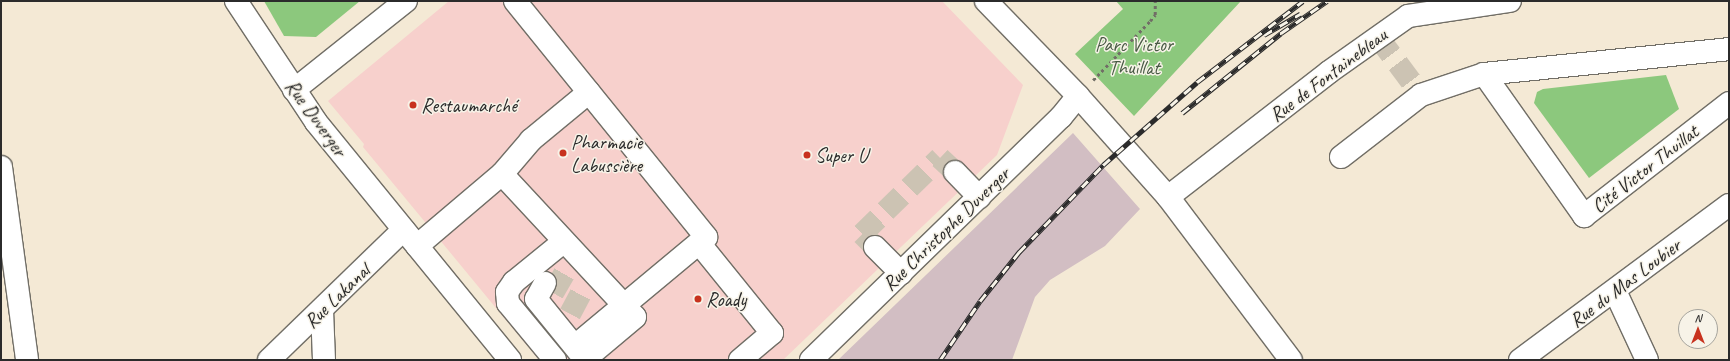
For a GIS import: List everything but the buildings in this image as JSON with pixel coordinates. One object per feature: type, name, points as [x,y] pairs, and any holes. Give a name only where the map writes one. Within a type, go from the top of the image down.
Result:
[{"type":"street","name":"Rue Duverger","points":[[236,1],[316,122],[403,230]]},
{"type":"street","points":[[294,90],[406,1]]},
{"type":"street","points":[[515,1],[706,237],[623,305]]},
{"type":"street","points":[[986,1],[1078,96],[1168,197],[1291,360]]},
{"type":"street","name":"Rue de Fontainebleau","points":[[1168,197],[1329,72],[1408,16],[1510,1]]},
{"type":"street","points":[[1341,157],[1421,95],[1484,74],[1729,49]]},
{"type":"street","name":"Cité Victor Thuillat","points":[[1484,74],[1584,216],[1729,103]]},
{"type":"street","points":[[417,246],[502,174],[531,140],[589,92]]},
{"type":"street","name":"Rue Christophe Duverger","points":[[811,360],[1061,117],[1078,96]]},
{"type":"street","points":[[1,167],[27,360]]},
{"type":"street","points":[[954,172],[979,197]]},
{"type":"street","points":[[502,174],[574,264],[635,317],[582,356],[555,307]]},
{"type":"street","name":"Rue du Mas Loubier","points":[[1520,360],[1729,205]]},
{"type":"street","points":[[403,230],[510,360]]},
{"type":"street","name":"Rue Lakanal","points":[[269,360],[403,230]]},
{"type":"street","points":[[699,243],[772,333],[740,360]]},
{"type":"street","points":[[875,247],[901,273]]},
{"type":"street","points":[[555,360],[508,303],[507,292],[514,282],[574,264]]},
{"type":"street","points":[[1615,291],[1647,360]]},
{"type":"street","points":[[322,310],[324,360]]},
{"type":"path","points":[[1078,96],[1155,15],[1155,1]]},
{"type":"shaded area","points":[[449,1],[942,1],[1023,85],[997,155],[783,360],[539,360],[363,147],[364,144],[328,101]]},
{"type":"shaded area","points":[[1073,133],[1140,209],[1105,246],[1050,280],[1035,297],[1012,360],[838,360]]},
{"type":"green space","points":[[264,1],[360,1],[316,37],[284,36]]},
{"type":"green space","name":"Parc Victor Thuillat","points":[[1116,1],[1241,1],[1134,116],[1075,54],[1123,9]]},
{"type":"green space","points":[[1666,75],[1679,109],[1589,178],[1534,103],[1537,92],[1543,89]]},
{"type":"tunnel","points":[[1378,37],[1421,95]]},
{"type":"tunnel","points":[[875,247],[862,234],[940,158],[955,172]]},
{"type":"tunnel","points":[[553,293],[567,269]]},
{"type":"tunnel","points":[[570,314],[583,290]]},
{"type":"railway","points":[[940,360],[980,301],[1019,252],[1103,165],[1197,82],[1303,1]]},
{"type":"railway","points":[[1182,113],[1281,33],[1327,1]]},
{"type":"railway","points":[[1264,35],[1300,14]]},
{"type":"place","name":"Restaumarché","points":[[413,105]]},
{"type":"place","name":"Pharmacie Labussière","points":[[563,153]]},
{"type":"place","name":"Super U","points":[[807,155]]},
{"type":"place","name":"Roady","points":[[698,299]]}]
